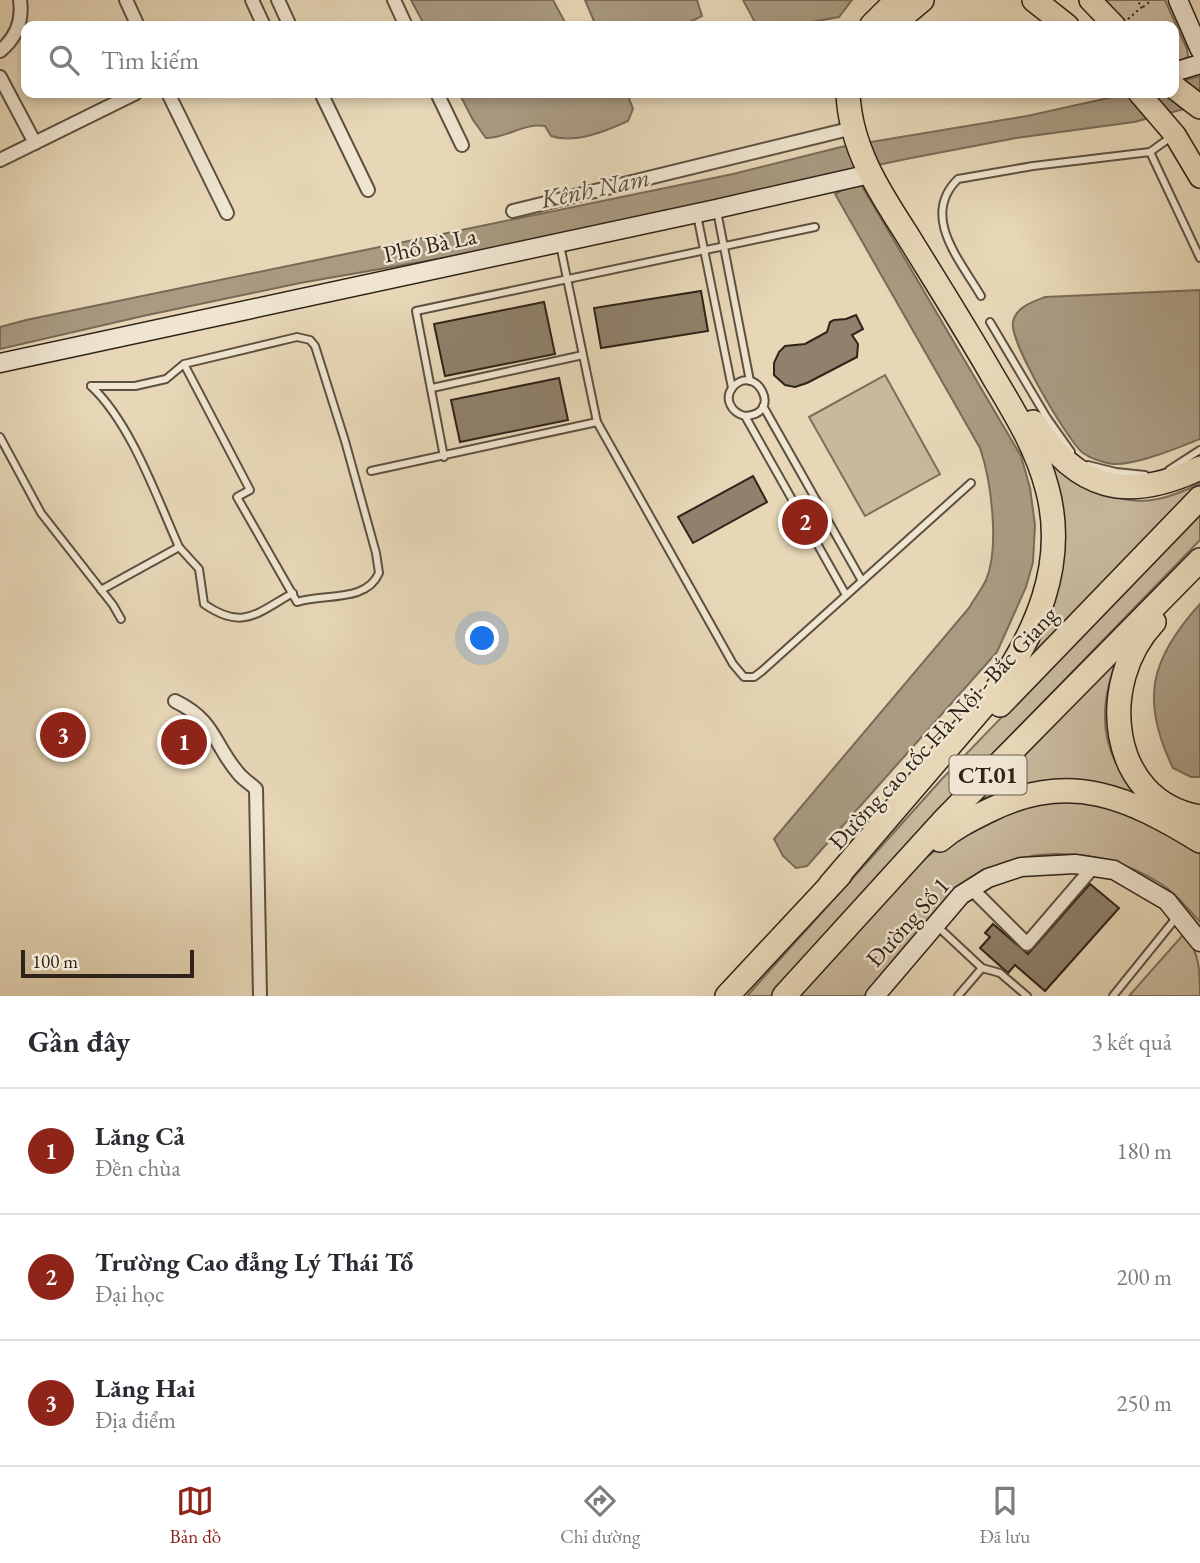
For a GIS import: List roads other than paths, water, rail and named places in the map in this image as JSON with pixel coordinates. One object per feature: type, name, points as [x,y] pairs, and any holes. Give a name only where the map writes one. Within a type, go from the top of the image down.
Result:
[{"type":"highway","points":[[879,21],[883,0]]},
{"type":"highway","points":[[882,21],[897,0]]},
{"type":"highway","points":[[886,21],[922,0]]},
{"type":"highway","points":[[1034,0],[1061,21]]},
{"type":"highway","points":[[1179,92],[1199,113]]},
{"type":"highway","points":[[830,886],[992,696],[1015,663],[1039,615],[1046,592],[1053,537],[1047,488],[1024,430],[878,175],[850,98]]},
{"type":"highway","points":[[859,129],[861,98]]},
{"type":"highway","points":[[878,175],[1050,449],[1087,477],[1113,486],[1142,487],[1160,484],[1200,468]]},
{"type":"highway","name":"Đường cao tốc Hà Nội - Bắc Giang","points":[[727,996],[1038,664],[1200,498]]},
{"type":"highway","name":"CT.01","points":[[784,996],[946,818],[1200,560]]},
{"type":"highway","points":[[1200,574],[1140,639],[1128,665],[1118,712],[1124,751],[1129,765],[1145,788],[1164,804],[1182,814],[1200,817]]},
{"type":"highway","points":[[784,996],[934,845],[961,824],[1005,802],[1047,791],[1077,790],[1102,794],[1135,805],[1200,841]]},
{"type":"main road","points":[[1049,0],[1069,21]]},
{"type":"main road","points":[[1090,0],[1115,21]]},
{"type":"main road","points":[[1143,98],[1175,135],[1200,177]]},
{"type":"street","points":[[0,51],[17,32],[21,18],[20,0]]},
{"type":"street","points":[[126,0],[136,21]]},
{"type":"street","points":[[251,0],[262,21]]},
{"type":"street","points":[[278,0],[288,21]]},
{"type":"street","points":[[394,0],[404,21]]},
{"type":"street","points":[[1180,1],[1200,50]]},
{"type":"street","points":[[1179,70],[1200,64]]},
{"type":"street","points":[[0,77],[35,143]]},
{"type":"street","points":[[0,160],[126,98]]},
{"type":"street","points":[[171,98],[227,213]]},
{"type":"street","points":[[323,98],[368,190]]},
{"type":"street","points":[[440,98],[462,145]]},
{"type":"street","points":[[513,211],[859,129]]},
{"type":"street","name":"Phố Bà La","points":[[0,363],[878,175]]},
{"type":"street","points":[[175,701],[205,720],[240,775],[256,789],[260,996]]},
{"type":"street","name":"Đường Số 1","points":[[875,996],[961,895],[988,878],[1021,867],[1057,864],[1114,870],[1167,901],[1200,942]]},
{"type":"street","points":[[971,888],[1027,944],[1094,866]]},
{"type":"lane","points":[[981,296],[942,223],[941,208],[944,198],[958,179],[1033,166],[1150,152],[1175,135]]},
{"type":"lane","points":[[1150,152],[1200,258]]},
{"type":"lane","points":[[716,209],[750,381]]},
{"type":"lane","points":[[696,213],[732,388],[729,396],[731,408],[745,416],[756,414],[763,406],[765,400],[762,389],[750,381],[740,382],[732,388]]},
{"type":"lane","points":[[444,457],[416,311],[815,227]]},
{"type":"lane","points":[[559,243],[597,422],[733,664],[744,677],[754,677],[762,671],[971,483]]},
{"type":"lane","points":[[990,322],[1071,453],[1089,466],[1116,472],[1158,475],[1200,450]]},
{"type":"lane","points":[[184,364],[250,490],[237,497],[293,593],[297,602],[308,598],[357,592],[370,587],[379,573],[376,553],[345,441],[313,342],[308,338],[297,337],[184,364],[166,379],[135,386],[92,386],[118,419],[149,479],[179,547],[199,569],[204,604],[222,615],[243,619],[293,593]]},
{"type":"lane","points":[[432,388],[583,355]]},
{"type":"lane","points":[[763,406],[862,581]]},
{"type":"lane","points":[[745,416],[846,596]]},
{"type":"lane","points":[[371,471],[597,422]]},
{"type":"lane","points":[[0,437],[41,513],[121,619]]},
{"type":"lane","points":[[101,590],[179,547]]},
{"type":"lane","points":[[1113,996],[1180,914]]},
{"type":"lane","points":[[936,924],[982,968],[1000,973],[1027,996]]},
{"type":"lane","points":[[958,996],[982,968]]},
{"type":"place","name":"Trường Cao đẳng Lý Thái Tổ","points":[[805,522]]},
{"type":"place","name":"Lăng Hai","points":[[63,735]]},
{"type":"place","name":"Lăng Cả","points":[[184,742]]},
{"type":"water label","name":"Kênh Nam","points":[[595,188]]}]
